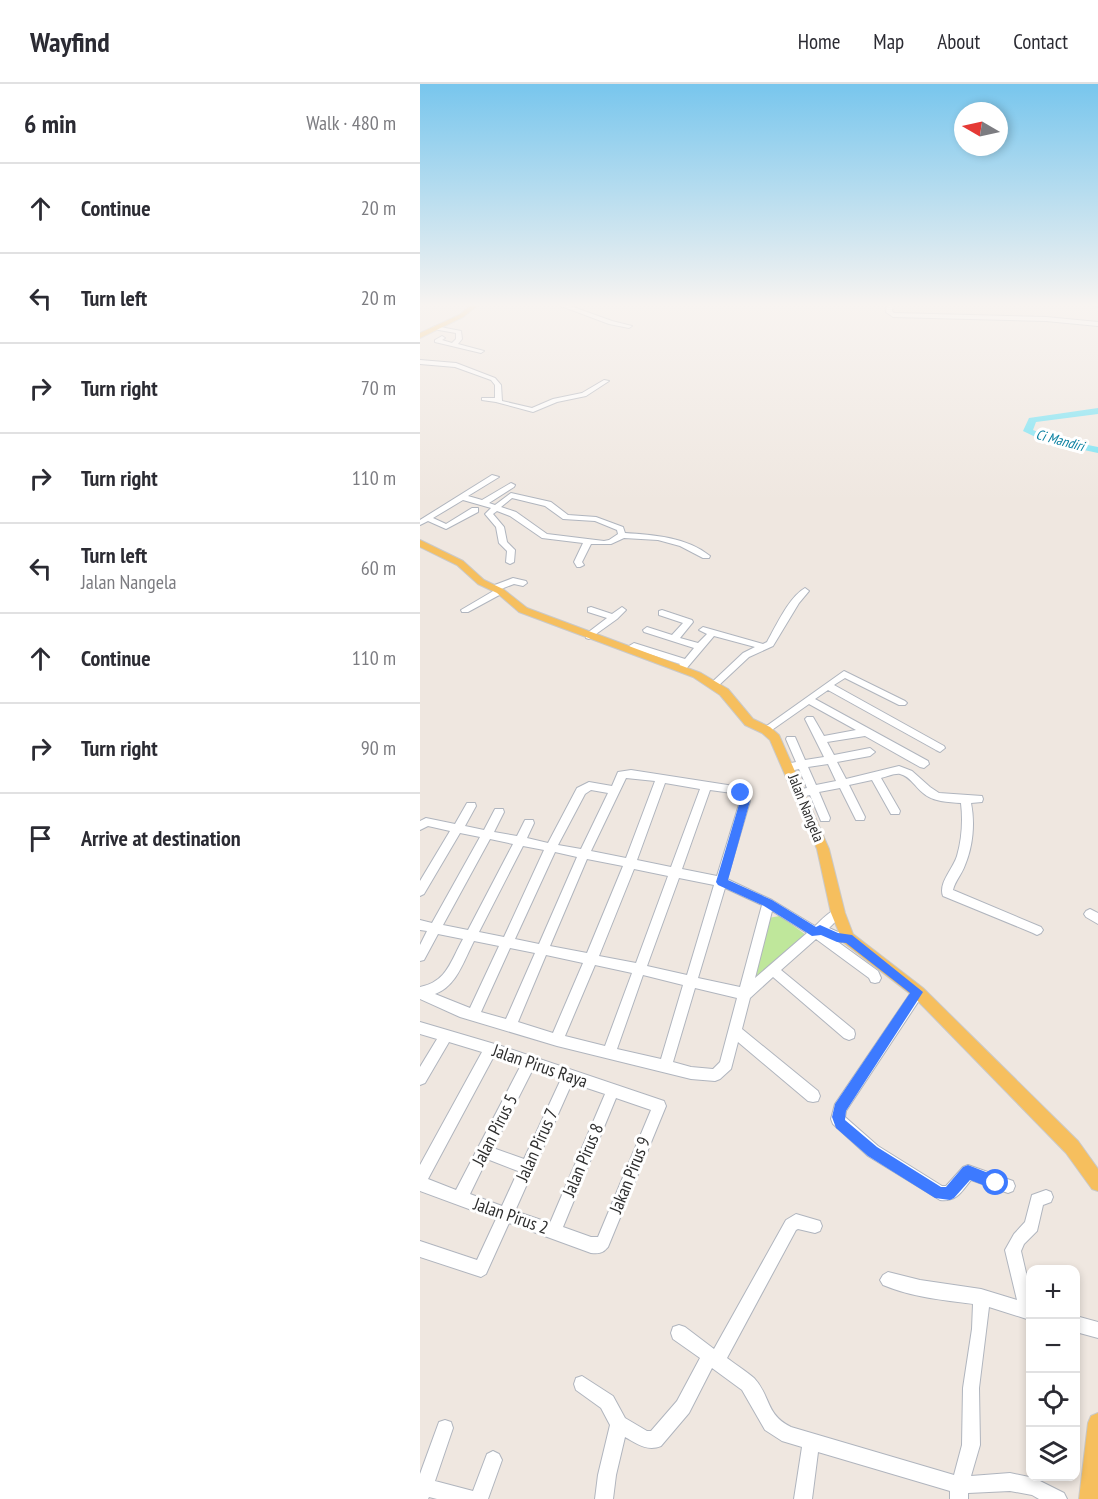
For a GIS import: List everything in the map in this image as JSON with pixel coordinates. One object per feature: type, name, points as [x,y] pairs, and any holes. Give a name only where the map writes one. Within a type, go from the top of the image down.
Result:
[{"type":"main road","name":"Jalan Nangela","points":[[420,543],[460,563],[481,582],[497,590],[523,610],[590,636],[684,665],[724,692],[749,722],[766,730],[796,766],[806,791],[838,913],[848,938]]},
{"type":"main road","points":[[848,938],[918,992],[1072,1147],[1098,1183]]},
{"type":"main road","points":[[1089,1499],[1098,1423]]},
{"type":"street","points":[[463,369],[496,381],[498,400]]},
{"type":"street","points":[[484,399],[498,400],[506,405],[533,411],[555,400],[584,394],[606,381]]},
{"type":"street","points":[[420,523],[495,477]]},
{"type":"street","points":[[483,502],[510,485]]},
{"type":"street","points":[[510,561],[511,550],[504,543],[500,527],[489,514],[507,497],[513,495],[548,504],[566,517],[596,519],[620,529],[622,535]]},
{"type":"street","points":[[462,497],[483,502],[513,514],[545,536],[587,543],[608,543],[622,535],[676,542],[706,556]]},
{"type":"street","points":[[429,519],[446,527],[475,510]]},
{"type":"street","points":[[580,565],[578,561],[587,543]]},
{"type":"street","points":[[465,610],[513,581],[523,583]]},
{"type":"street","points":[[714,685],[746,655],[765,647],[775,637],[795,602],[805,591]]},
{"type":"street","points":[[591,610],[614,617]]},
{"type":"street","points":[[590,636],[622,610]]},
{"type":"street","points":[[662,613],[689,622],[675,639]]},
{"type":"street","points":[[648,630],[700,647]]},
{"type":"street","points":[[634,646],[684,665],[700,647],[708,631],[765,647]]},
{"type":"street","points":[[766,730],[844,674],[902,703]]},
{"type":"street","points":[[828,686],[940,748]]},
{"type":"street","points":[[809,700],[924,764]]},
{"type":"street","points":[[810,719],[860,817]]},
{"type":"street","points":[[821,740],[866,732]]},
{"type":"street","points":[[791,739],[796,766],[870,752]]},
{"type":"street","points":[[825,818],[806,791],[893,770],[906,771],[930,793],[945,798],[978,799]]},
{"type":"street","points":[[510,1025],[584,854],[624,774],[734,790],[745,797],[722,882],[665,1067]]},
{"type":"street","points":[[873,775],[895,811]]},
{"type":"street","points":[[557,1040],[630,863],[661,779]]},
{"type":"street","points":[[473,1015],[551,848],[583,788],[593,786],[614,790]]},
{"type":"street","points":[[609,1053],[706,787]]},
{"type":"street","points":[[965,798],[967,814],[964,851],[960,864],[946,888],[947,893],[1037,930]]},
{"type":"street","points":[[420,891],[471,806]]},
{"type":"street","points":[[420,956],[499,812]]},
{"type":"street","points":[[420,826],[426,822],[722,882],[768,903],[818,931],[875,978]]},
{"type":"street","points":[[420,992],[441,987],[448,979],[529,823]]},
{"type":"street","points":[[420,992],[473,1015],[557,1040],[691,1073],[717,1075],[726,1065],[768,903]]},
{"type":"street","points":[[745,994],[838,913]]},
{"type":"street","points":[[420,925],[691,980],[745,994]]},
{"type":"street","points":[[818,931],[848,938]]},
{"type":"street","points":[[773,970],[849,1034]]},
{"type":"street","points":[[918,992],[840,1108],[838,1119],[873,1151],[940,1194],[950,1194],[968,1172],[1008,1186]]},
{"type":"street","name":"Jalan Pirus Raya","points":[[420,1028],[491,1049],[659,1106]]},
{"type":"street","points":[[735,1032],[813,1096]]},
{"type":"street","points":[[420,1079],[446,1036]]},
{"type":"street","points":[[420,1182],[491,1049]]},
{"type":"street","name":"Jalan Pirus 5","points":[[460,1198],[530,1062]]},
{"type":"street","name":"Jalan Pirus 7","points":[[420,1249],[481,1269],[569,1075]]},
{"type":"street","name":"Jalan Pirus 8","points":[[554,1230],[613,1090]]},
{"type":"street","name":"Jakan Pirus 9","points":[[602,1244],[659,1106]]},
{"type":"street","points":[[484,1151],[528,1167]]},
{"type":"street","name":"Jalan Pirus 2","points":[[420,1182],[594,1246],[602,1244]]},
{"type":"street","points":[[1026,1300],[1013,1250],[1019,1239],[1032,1226],[1037,1200],[1046,1197]]},
{"type":"street","points":[[582,1384],[607,1402],[619,1424],[645,1439],[655,1440],[682,1407],[791,1225],[796,1221],[815,1226]]},
{"type":"street","points":[[888,1280],[981,1298],[1026,1310]]},
{"type":"street","points":[[959,1492],[972,1434],[972,1380],[980,1338],[981,1298]]},
{"type":"street","points":[[1080,1325],[1098,1330]]},
{"type":"street","points":[[679,1333],[753,1390],[764,1416],[773,1428],[959,1492],[1010,1482],[1034,1487],[1058,1499]]},
{"type":"street","points":[[604,1499],[619,1424]]},
{"type":"street","points":[[445,1428],[422,1493],[472,1499]]},
{"type":"street","points":[[803,1499],[811,1442]]},
{"type":"street","points":[[478,1499],[493,1460]]},
{"type":"green space","points":[[780,916],[806,935],[754,984],[751,981],[768,918]]},
{"type":"waterway","name":"Ci Mandiri","points":[[1098,411],[1032,420],[1028,431],[1050,440],[1098,450]]},
{"type":"route","points":[[741,793],[745,801],[722,882],[768,903],[816,933],[820,930],[837,937],[848,938],[918,992],[840,1108],[838,1119],[841,1124],[873,1151],[940,1194],[950,1194],[968,1172],[996,1183]]}]
